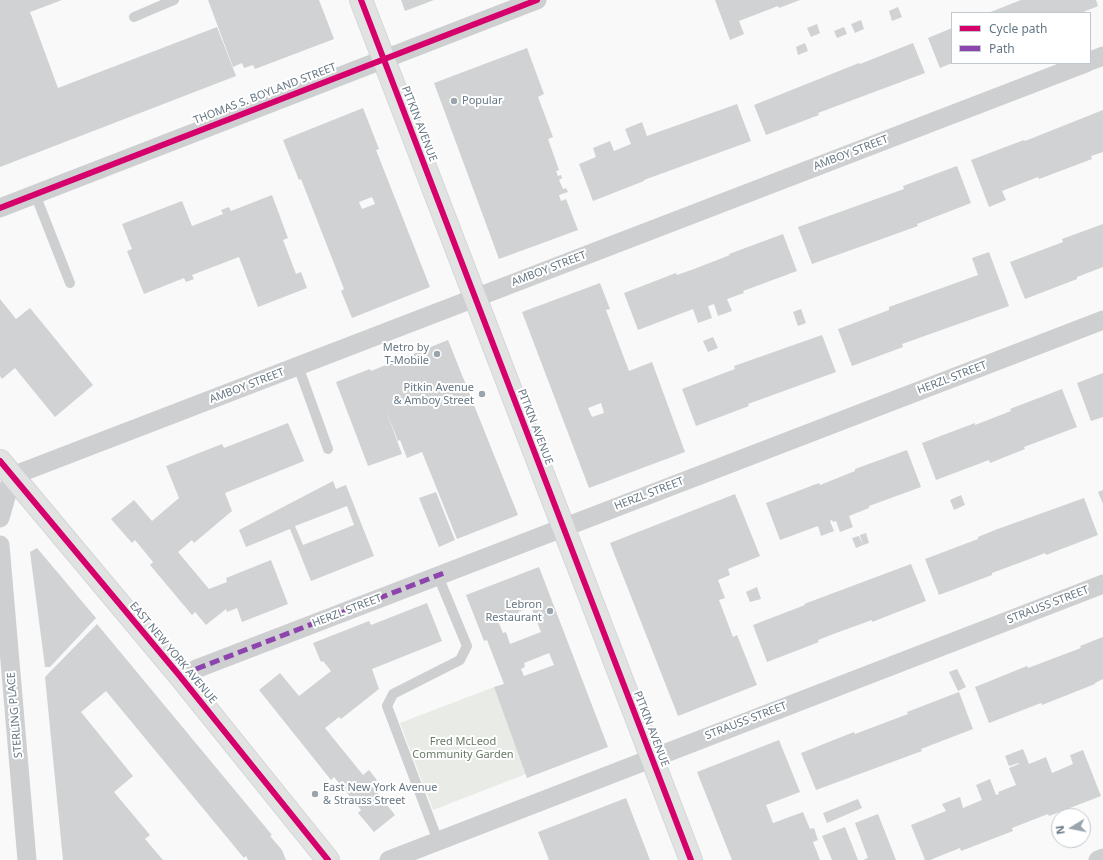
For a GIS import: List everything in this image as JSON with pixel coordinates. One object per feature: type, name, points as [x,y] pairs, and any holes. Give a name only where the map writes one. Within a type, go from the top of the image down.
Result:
[{"type":"street","name":"PITKIN AVENUE","points":[[361,0],[474,298],[691,860]]},
{"type":"street","name":"THOMAS S. BOYLAND STREET","points":[[0,208],[537,0]]},
{"type":"street","points":[[1091,61],[1103,56]]},
{"type":"street","name":"AMBOY STREET","points":[[6,469],[298,366],[1083,64]]},
{"type":"street","name":"HERZL STREET","points":[[196,669],[1103,320]]},
{"type":"street","points":[[0,518],[6,469]]},
{"type":"street","name":"EAST NEW YORK AVENUE","points":[[6,469],[179,675],[328,860]]},
{"type":"street","name":"STERLING PLACE","points":[[0,545],[27,860]]},
{"type":"street","name":"STRAUSS STREET","points":[[389,860],[651,757],[1103,584]]},
{"type":"street","points":[[1098,860],[1103,858]]},
{"type":"lane","points":[[134,17],[174,0]]},
{"type":"lane","points":[[35,194],[70,283]]},
{"type":"lane","points":[[298,366],[328,449]]},
{"type":"lane","points":[[438,841],[387,706],[393,694],[460,660],[467,646],[441,575]]},
{"type":"green space","name":"Fred McLeod Community Garden","points":[[494,687],[526,774],[433,810],[400,723]]},
{"type":"building","points":[[0,0],[62,0],[30,12],[58,88],[217,27],[236,76],[0,167]]},
{"type":"building","points":[[208,0],[319,0],[334,39],[255,69],[253,65],[244,68],[242,63],[233,67]]},
{"type":"building","points":[[401,0],[434,0],[405,11]]},
{"type":"building","points":[[715,0],[800,0],[779,8],[778,6],[739,21],[744,34],[730,40]]},
{"type":"building","points":[[1021,0],[1096,0],[1098,6],[1083,12],[991,12]]},
{"type":"building","points":[[898,7],[902,17],[892,21],[889,11]]},
{"type":"building","points":[[861,20],[864,29],[855,33],[851,24]]},
{"type":"building","points":[[817,24],[820,33],[811,37],[807,28]]},
{"type":"building","points":[[844,27],[847,34],[837,38],[834,31]]},
{"type":"building","points":[[951,28],[951,63],[940,68],[928,38]]},
{"type":"building","points":[[805,43],[808,51],[798,55],[796,47]]},
{"type":"building","points":[[913,43],[925,73],[818,113],[819,115],[766,135],[754,105]]},
{"type":"building","points":[[527,48],[544,94],[538,97],[553,137],[548,139],[559,170],[556,171],[558,176],[561,175],[562,178],[559,180],[563,189],[566,188],[568,192],[559,195],[561,201],[566,199],[578,230],[499,259],[434,83]]},
{"type":"building","points":[[737,104],[751,141],[644,180],[593,201],[579,164],[596,157],[593,148],[610,141],[614,151],[631,144],[625,129],[642,122],[647,136]]},
{"type":"building","points":[[363,108],[379,149],[376,150],[430,287],[352,318],[341,291],[344,289],[301,179],[299,180],[283,140]],"holes":[[[372,197],[375,204],[362,209],[359,202]]]},
{"type":"building","points":[[1103,110],[1103,152],[1091,156],[1092,159],[1002,191],[1006,200],[989,207],[971,160],[1024,140],[1025,141]]},
{"type":"building","points":[[957,166],[971,203],[917,224],[918,226],[812,264],[798,227],[904,189],[903,186]]},
{"type":"building","points":[[272,195],[288,238],[283,240],[296,274],[301,272],[307,288],[258,307],[239,257],[192,275],[194,279],[186,282],[184,278],[144,294],[127,251],[132,249],[122,224],[182,201],[192,226],[223,214],[221,210],[229,207],[231,211]]},
{"type":"building","points":[[1103,224],[1103,267],[1077,277],[1077,279],[1025,299],[1010,262],[1063,242],[1062,239]]},
{"type":"building","points":[[783,234],[797,271],[743,291],[744,293],[727,299],[732,311],[718,316],[714,304],[708,306],[712,318],[698,323],[693,309],[638,330],[624,293],[676,273],[677,275],[694,269]]},
{"type":"building","points":[[989,252],[1009,306],[902,344],[903,347],[852,366],[838,329],[889,310],[889,307],[978,275],[972,258]]},
{"type":"building","points":[[600,283],[610,309],[606,310],[629,371],[652,362],[685,452],[589,488],[522,312]],"holes":[[[601,403],[604,413],[592,417],[588,408]]]},
{"type":"building","points":[[0,299],[16,319],[30,308],[93,385],[55,417],[15,368],[2,379],[0,376]]},
{"type":"building","points":[[801,309],[806,323],[798,326],[793,312]]},
{"type":"building","points":[[822,335],[836,372],[748,404],[749,406],[696,426],[682,389],[735,369],[734,366]]},
{"type":"building","points":[[713,337],[718,348],[708,352],[703,341]]},
{"type":"building","points":[[448,340],[518,515],[457,539],[422,452],[407,458],[400,440],[398,441],[385,408],[402,454],[368,466],[336,382],[370,369],[371,371]]},
{"type":"building","points":[[1103,373],[1103,417],[1091,421],[1077,383]]},
{"type":"building","points":[[1062,389],[1077,427],[1024,447],[1025,449],[990,463],[989,460],[936,480],[922,443],[975,423],[975,425],[1011,411],[1010,409]]},
{"type":"building","points":[[288,423],[304,461],[225,493],[232,511],[194,543],[192,540],[178,552],[209,589],[227,582],[226,578],[271,560],[288,604],[242,622],[237,608],[227,612],[226,609],[206,625],[195,612],[192,615],[150,565],[153,562],[135,540],[132,543],[111,519],[134,500],[152,521],[179,498],[166,466],[222,444],[224,448]]},
{"type":"building","points":[[907,450],[921,487],[869,506],[869,508],[849,516],[853,527],[840,532],[836,521],[833,522],[832,520],[830,521],[834,531],[821,536],[818,526],[780,540],[766,503],[819,483],[820,485],[855,471],[855,469]]},
{"type":"building","points":[[333,481],[336,489],[346,485],[374,556],[311,581],[290,529],[246,547],[239,530]],"holes":[[[347,506],[354,525],[303,545],[295,526]]]},
{"type":"building","points":[[1103,490],[1103,504],[1098,492]]},
{"type":"building","points":[[436,492],[455,540],[439,547],[419,498]]},
{"type":"building","points":[[735,494],[760,556],[728,569],[730,575],[718,580],[725,598],[719,600],[733,637],[737,635],[757,685],[678,716],[610,543]]},
{"type":"building","points":[[961,495],[965,505],[954,510],[950,500]]},
{"type":"building","points":[[1084,498],[1098,535],[1046,555],[1045,553],[992,573],[992,575],[939,595],[925,559],[978,539],[978,537],[995,530]]},
{"type":"building","points":[[866,533],[869,543],[863,545],[860,535]]},
{"type":"building","points":[[859,536],[863,545],[856,548],[852,538]]},
{"type":"building","points":[[37,548],[96,618],[50,667],[45,667],[30,552]]},
{"type":"building","points":[[911,564],[926,601],[872,622],[872,620],[836,633],[818,640],[819,642],[767,662],[753,625],[805,605],[804,604]]},
{"type":"building","points":[[539,567],[608,747],[527,778],[494,687],[504,684],[487,640],[484,641],[466,595]],"holes":[[[531,607],[541,632],[510,644],[506,632],[503,633],[498,621],[519,614],[518,612]],[[549,653],[554,665],[524,676],[521,669],[525,667],[524,663]]]},
{"type":"building","points":[[757,587],[761,599],[750,602],[746,592]]},
{"type":"building","points":[[427,603],[442,641],[372,669],[379,689],[341,719],[339,717],[325,728],[363,775],[369,770],[377,780],[371,785],[395,815],[374,832],[358,813],[361,810],[334,777],[331,780],[259,690],[280,673],[299,696],[331,671],[323,661],[321,662],[313,643],[369,621],[371,625]]},
{"type":"building","points":[[97,624],[272,835],[270,836],[282,850],[286,860],[248,860],[246,856],[244,858],[106,691],[81,712],[133,776],[114,792],[150,835],[145,839],[163,860],[63,860],[45,677]]},
{"type":"building","points":[[1103,637],[1103,679],[1095,684],[1042,705],[1041,703],[989,723],[975,687],[1027,666],[1028,668],[1081,648],[1080,646]]},
{"type":"building","points":[[957,669],[966,687],[958,691],[949,672]]},
{"type":"building","points":[[959,692],[973,729],[921,749],[922,751],[816,790],[801,753],[854,732],[855,734],[908,714],[907,712]]},
{"type":"building","points":[[779,740],[800,792],[766,805],[773,823],[803,812],[810,829],[814,828],[818,840],[813,842],[820,860],[732,860],[697,772]]},
{"type":"building","points":[[1023,749],[1029,764],[1046,757],[1052,773],[1073,764],[1070,755],[1083,750],[1101,796],[1070,808],[1051,808],[1051,815],[1049,816],[1048,814],[1012,828],[1013,831],[961,851],[960,848],[930,860],[925,860],[911,825],[946,811],[942,804],[960,797],[963,808],[982,800],[976,785],[990,779],[996,795],[999,794],[998,792],[1016,785],[1009,768],[1019,763],[1009,766],[1005,756]]},
{"type":"building","points":[[626,798],[650,860],[549,860],[538,832]]},
{"type":"building","points":[[858,799],[862,808],[827,823],[823,813]]},
{"type":"building","points":[[878,814],[896,860],[863,860],[868,858],[855,823]]},
{"type":"building","points":[[845,827],[858,860],[832,860],[822,836]]},
{"type":"marked path","points":[[196,669],[444,573]]},
{"type":"cycle path","points":[[361,0],[691,860]]},
{"type":"cycle path","points":[[0,208],[537,0]]},
{"type":"cycle path","points":[[0,461],[179,675],[328,860]]},
{"type":"place","name":"Popular","points":[[454,101]]},
{"type":"place","name":"Metro by T-Mobile","points":[[437,354]]},
{"type":"place","name":"Pitkin Avenue & Amboy Street","points":[[482,394]]},
{"type":"place","name":"Lebron Restaurant","points":[[550,611]]},
{"type":"place","name":"East New York Avenue & Strauss Street","points":[[315,794]]}]
